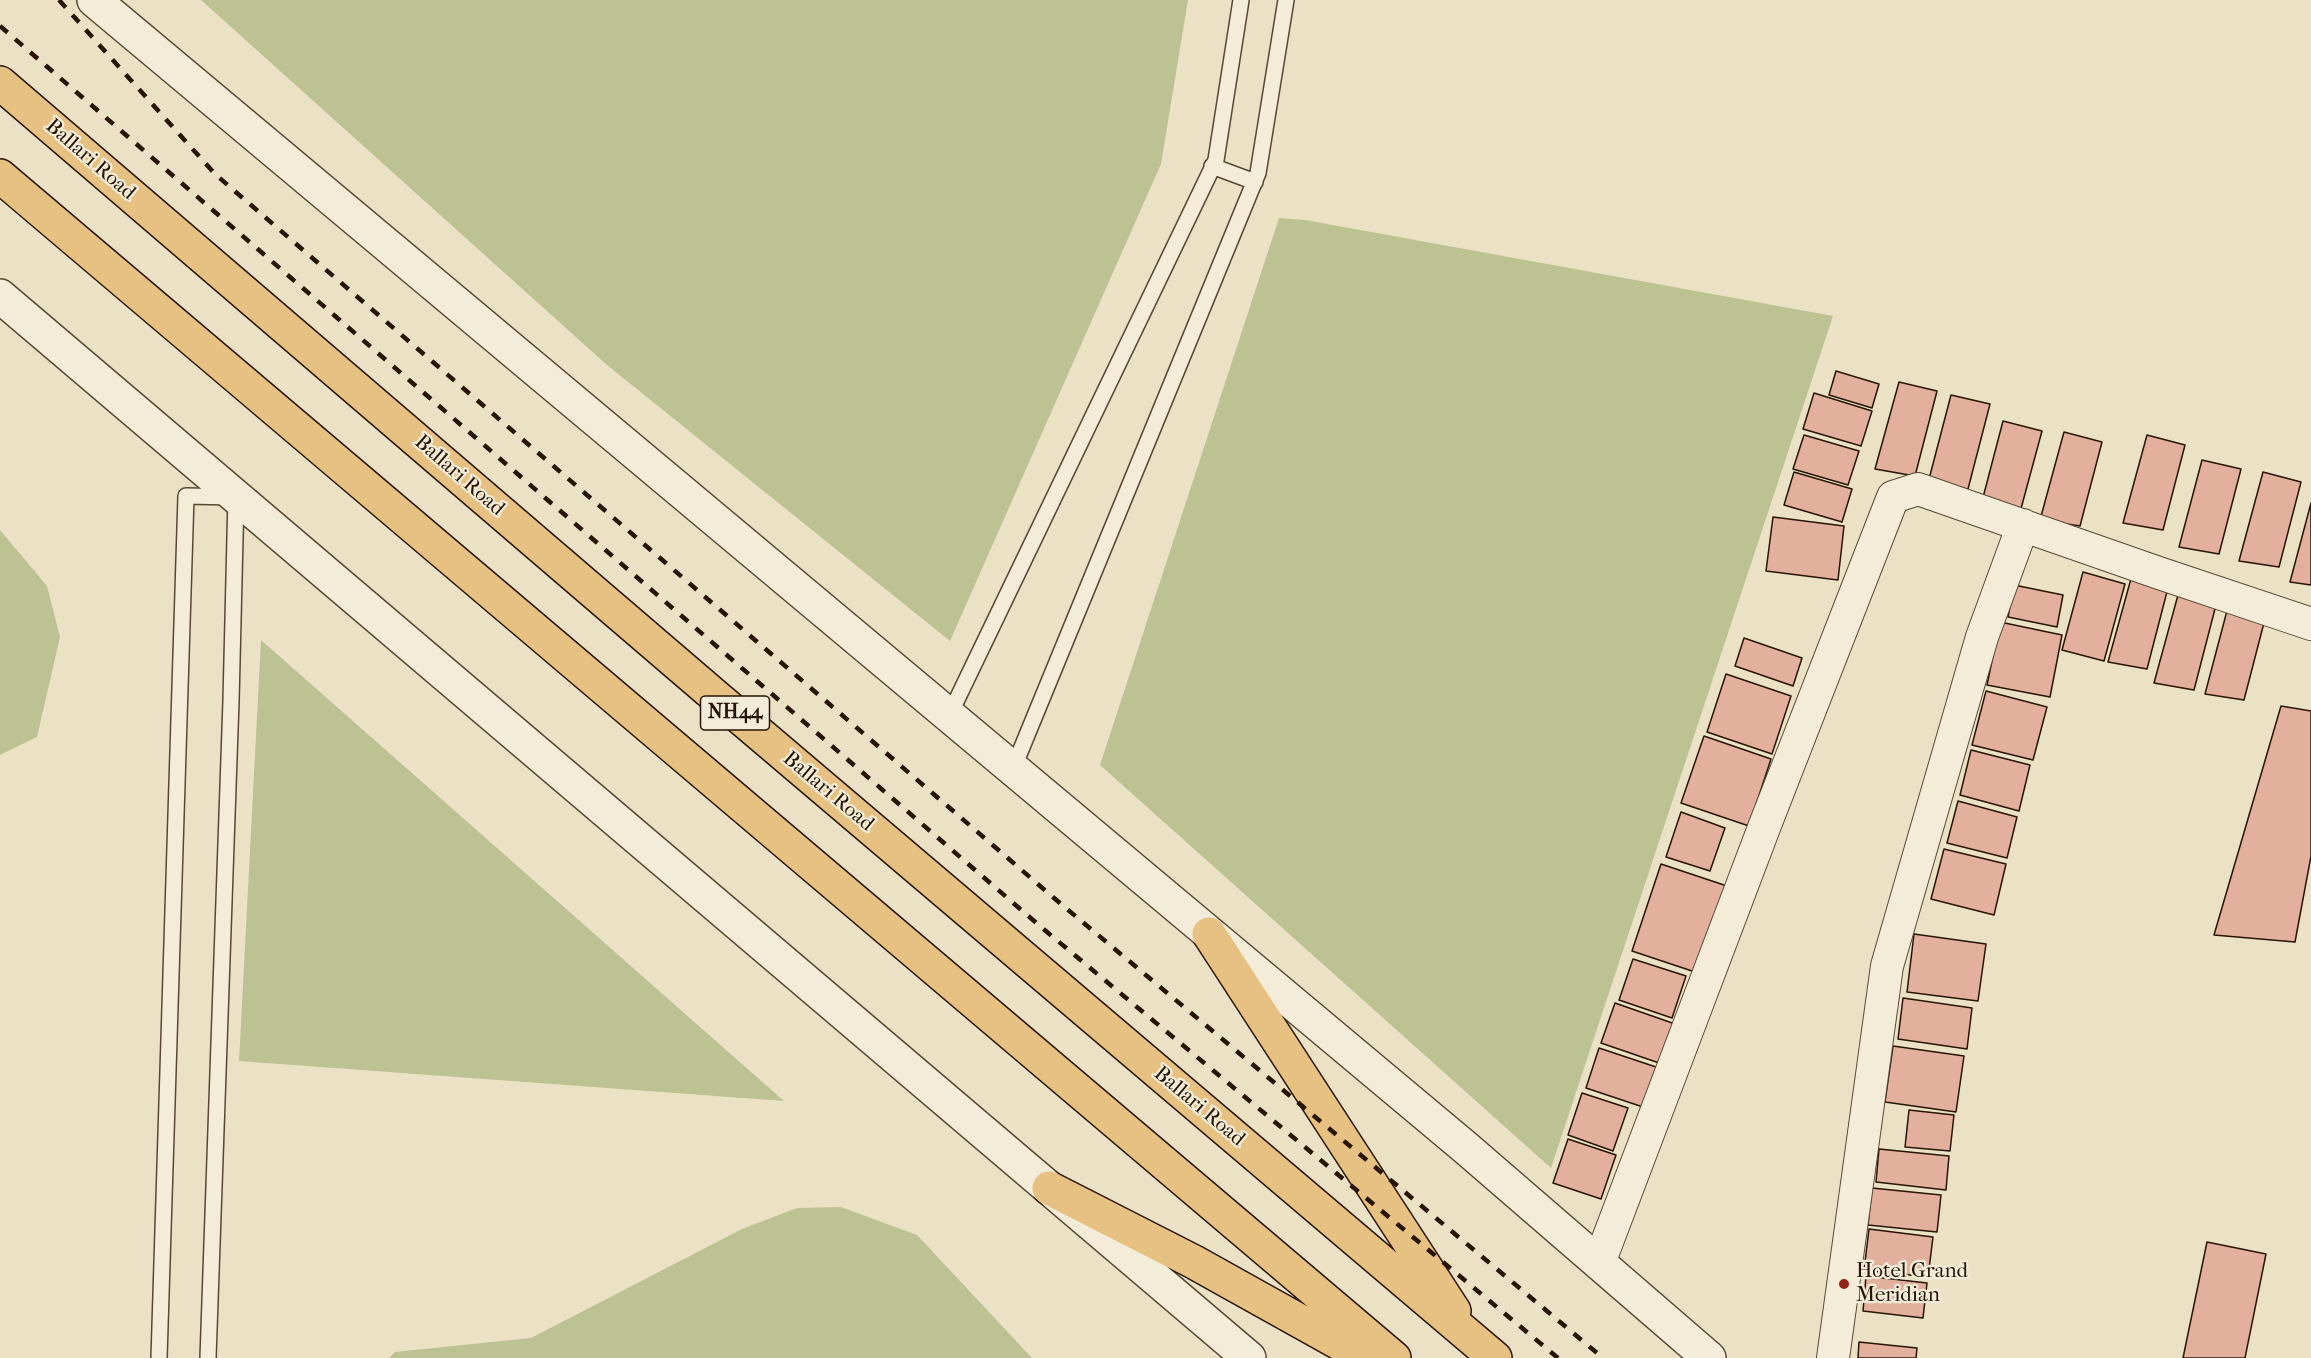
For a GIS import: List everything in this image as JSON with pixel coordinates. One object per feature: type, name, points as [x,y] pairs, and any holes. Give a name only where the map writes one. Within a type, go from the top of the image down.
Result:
[{"type":"highway","name":"Ballari Road","points":[[0,83],[706,688],[1484,1349]]},
{"type":"highway","name":"NH44","points":[[0,176],[1394,1358]]},
{"type":"highway","points":[[1209,933],[1484,1349]]},
{"type":"highway","points":[[1049,1188],[1194,1262],[1366,1358]]},
{"type":"street","points":[[94,0],[1466,1148],[1709,1358]]},
{"type":"street","points":[[0,296],[1249,1358]]},
{"type":"street","points":[[1599,1263],[1769,814],[1893,497],[1918,489],[2311,624]]},
{"type":"street","points":[[1833,1358],[1887,966],[1982,637],[2023,525]]},
{"type":"lane","points":[[949,716],[1216,159],[1241,0]]},
{"type":"lane","points":[[1013,769],[1258,173],[1286,0]]},
{"type":"lane","points":[[1212,166],[1254,182]]},
{"type":"lane","points":[[159,1358],[186,496],[236,497],[208,1358]]},
{"type":"green space","points":[[201,0],[1188,0],[1161,164],[950,641],[607,365]]},
{"type":"green space","points":[[1279,218],[1305,220],[1833,316],[1551,1168],[1100,765]]},
{"type":"green space","points":[[0,530],[47,586],[60,637],[37,737],[0,755]]},
{"type":"green space","points":[[261,640],[784,1101],[239,1061]]},
{"type":"green space","points":[[841,1207],[917,1235],[1032,1358],[389,1358],[395,1352],[531,1338],[742,1229],[797,1208]]},
{"type":"building","points":[[1836,371],[1879,384],[1872,408],[1829,395]]},
{"type":"building","points":[[1899,382],[1937,391],[1915,476],[1875,469]]},
{"type":"building","points":[[1814,393],[1872,411],[1861,446],[1803,429]]},
{"type":"building","points":[[1951,395],[1990,404],[1968,489],[1928,483]]},
{"type":"building","points":[[2003,421],[2042,431],[2019,516],[1980,509]]},
{"type":"building","points":[[2064,432],[2102,442],[2080,526],[2040,520]]},
{"type":"building","points":[[1804,435],[1859,451],[1848,485],[1793,469]]},
{"type":"building","points":[[2147,435],[2185,445],[2163,530],[2123,523]]},
{"type":"building","points":[[2202,460],[2241,469],[2219,554],[2179,547]]},
{"type":"building","points":[[1794,472],[1852,489],[1842,522],[1784,505]]},
{"type":"building","points":[[2263,472],[2301,482],[2279,567],[2239,561]]},
{"type":"building","points":[[2311,503],[2311,585],[2290,582]]},
{"type":"building","points":[[1773,517],[1844,526],[1838,580],[1766,571]]},
{"type":"building","points":[[2083,572],[2125,584],[2104,661],[2062,650]]},
{"type":"building","points":[[2132,575],[2169,584],[2147,669],[2108,662]]},
{"type":"building","points":[[2014,585],[2063,595],[2057,627],[2008,617]]},
{"type":"building","points":[[2178,595],[2216,605],[2194,690],[2154,683]]},
{"type":"building","points":[[2228,607],[2266,615],[2244,700],[2205,694]]},
{"type":"building","points":[[2000,622],[2062,635],[2050,697],[1987,685]]},
{"type":"building","points":[[1744,638],[1802,658],[1793,686],[1735,666]]},
{"type":"building","points":[[1726,674],[1791,696],[1772,754],[1707,732]]},
{"type":"building","points":[[1986,691],[2047,707],[2033,760],[1972,745]]},
{"type":"building","points":[[2281,706],[2311,711],[2311,856],[2295,942],[2214,935]]},
{"type":"building","points":[[1704,736],[1771,759],[1749,826],[1681,803]]},
{"type":"building","points":[[1971,750],[2030,765],[2019,811],[1960,795]]},
{"type":"building","points":[[1958,801],[2017,817],[2007,858],[1947,843]]},
{"type":"building","points":[[1681,812],[1725,828],[1710,871],[1666,857]]},
{"type":"building","points":[[1944,849],[2006,864],[1994,915],[1931,899]]},
{"type":"building","points":[[1661,864],[1727,886],[1698,973],[1632,951]]},
{"type":"building","points":[[1914,934],[1986,944],[1978,1001],[1907,992]]},
{"type":"building","points":[[1633,959],[1686,976],[1672,1018],[1619,1000]]},
{"type":"building","points":[[1903,998],[1972,1008],[1967,1049],[1898,1039]]},
{"type":"building","points":[[1615,1003],[1678,1025],[1665,1065],[1601,1043]]},
{"type":"building","points":[[1893,1046],[1964,1056],[1956,1112],[1885,1102]]},
{"type":"building","points":[[1599,1048],[1659,1068],[1646,1108],[1586,1088]]},
{"type":"building","points":[[1582,1093],[1628,1108],[1613,1151],[1568,1135]]},
{"type":"building","points":[[1909,1110],[1954,1115],[1950,1151],[1905,1147]]},
{"type":"building","points":[[1568,1139],[1616,1155],[1601,1199],[1553,1183]]},
{"type":"building","points":[[1879,1149],[1949,1156],[1946,1190],[1876,1182]]},
{"type":"building","points":[[1872,1188],[1941,1195],[1937,1232],[1868,1225]]},
{"type":"building","points":[[1869,1229],[1933,1237],[1928,1277],[1864,1270]]},
{"type":"building","points":[[2207,1242],[2266,1254],[2245,1358],[2183,1358]]},
{"type":"building","points":[[1866,1276],[1927,1283],[1923,1318],[1863,1311]]},
{"type":"building","points":[[1859,1342],[1917,1348],[1916,1358],[1858,1358]]},
{"type":"railway","points":[[59,0],[215,174],[1061,904],[1603,1358]]},
{"type":"railway","points":[[0,26],[1041,927],[1558,1358]]},
{"type":"place","name":"Hotel Grand Meridian","points":[[1844,1284]]}]
